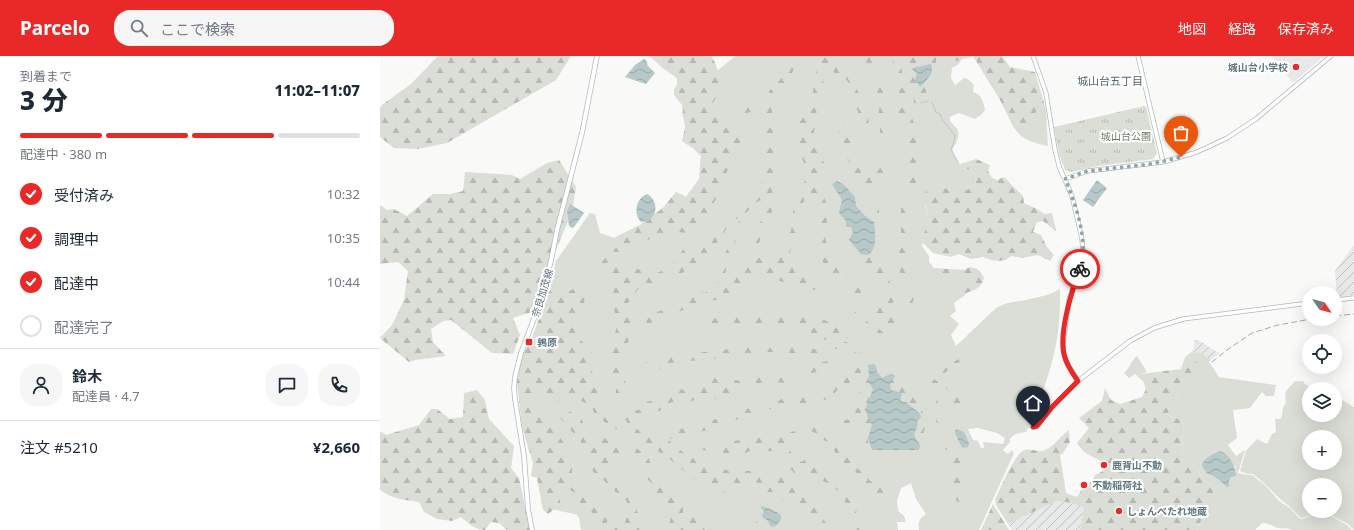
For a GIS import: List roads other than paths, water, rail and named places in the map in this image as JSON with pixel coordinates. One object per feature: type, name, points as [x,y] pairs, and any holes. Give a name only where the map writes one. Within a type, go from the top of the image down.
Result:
[{"type":"main road","name":"奈良加茂線","points":[[532,530],[528,509],[524,456],[515,394],[515,377],[521,353],[538,308],[551,261],[557,230],[582,133],[597,56]]},
{"type":"street","points":[[1033,56],[1046,93],[1059,166],[1076,208],[1082,239],[1082,262],[1069,298],[1063,347],[1068,367],[1078,381]]},
{"type":"street","points":[[1138,56],[1163,162]]},
{"type":"street","points":[[1065,179],[1088,171],[1163,162],[1206,148],[1240,131],[1266,112],[1331,56]]},
{"type":"street","points":[[1342,299],[1354,298]]},
{"type":"street","points":[[1031,426],[1037,426],[1053,406],[1078,381],[1130,341],[1147,331],[1183,319],[1302,304]]},
{"type":"water","points":[[644,59],[655,73],[646,84],[625,77],[635,65]]},
{"type":"water","points":[[931,64],[932,67],[931,73],[928,79],[920,87],[915,80],[917,74],[912,69]]},
{"type":"water","points":[[1097,180],[1107,188],[1093,207],[1083,200]]},
{"type":"water","points":[[837,181],[843,184],[855,197],[856,206],[864,215],[874,222],[875,244],[868,255],[861,254],[849,240],[853,232],[851,227],[846,227],[846,221],[839,213],[842,200],[832,184]]},
{"type":"water","points":[[647,194],[653,199],[655,213],[649,220],[641,222],[636,211],[637,206],[640,199]]},
{"type":"water","points":[[570,204],[584,213],[572,228],[569,226],[567,211]]},
{"type":"water","points":[[874,364],[877,372],[882,378],[890,374],[895,376],[890,385],[891,390],[902,394],[900,400],[902,402],[906,402],[920,414],[921,417],[917,422],[918,424],[914,435],[920,445],[919,450],[872,450],[868,438],[872,425],[865,410],[873,389],[868,381],[868,365]]},
{"type":"water","points":[[956,429],[964,432],[969,443],[968,447],[963,448],[961,446],[955,433]]},
{"type":"water","points":[[1220,451],[1229,458],[1235,468],[1236,476],[1231,477],[1229,480],[1229,487],[1207,473],[1202,464],[1212,455]]},
{"type":"water","points":[[761,506],[781,515],[781,519],[776,526],[771,527],[767,520],[763,518],[762,515],[764,512],[763,509],[761,509]]},
{"type":"waterway","points":[[921,103],[928,101]]},
{"type":"waterway","points":[[932,102],[936,112],[940,114],[943,121],[955,135],[951,149],[958,163]]},
{"type":"railway","points":[[1342,315],[1354,314]]},
{"type":"railway","points":[[1212,362],[1252,333],[1278,325],[1302,321]]},
{"type":"place","name":"城山台小学校","points":[[1296,67]]},
{"type":"place","name":"鶉原","points":[[529,342]]},
{"type":"place","name":"鹿背山不動","points":[[1104,465]]},
{"type":"place","name":"不動稲荷社","points":[[1084,485]]},
{"type":"place","name":"しょんべたれ地蔵","points":[[1119,511]]},
{"type":"district","name":"城山台五丁目","points":[[1110,80]]},
{"type":"park label","name":"城山台公園","points":[[1126,136]]}]
